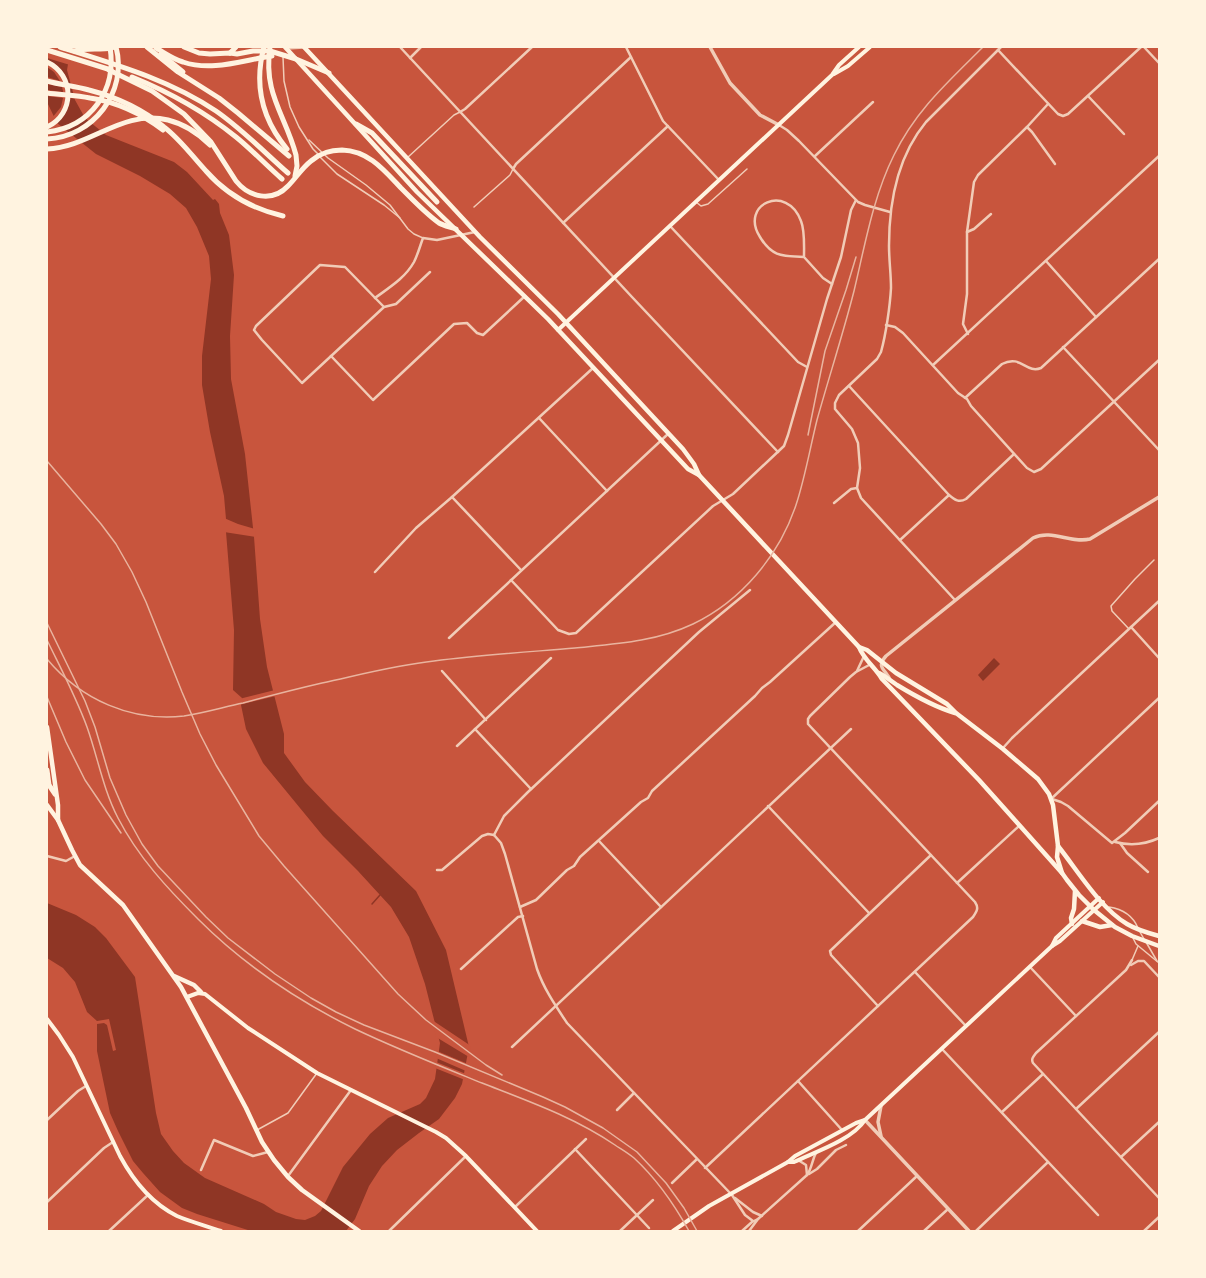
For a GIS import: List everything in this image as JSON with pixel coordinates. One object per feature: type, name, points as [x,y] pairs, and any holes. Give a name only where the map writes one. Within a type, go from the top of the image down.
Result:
[{"type":"highway","points":[[60,47],[153,78],[179,90],[216,112],[234,125],[288,173]]},
{"type":"highway","points":[[47,132],[66,128],[78,122],[88,115],[100,101],[106,91],[110,76],[110,47]]},
{"type":"highway","points":[[47,139],[63,136],[80,130],[98,116],[106,106],[113,93],[117,78],[118,58],[115,47],[98,49],[84,48],[73,51]]},
{"type":"highway","points":[[146,47],[178,72],[223,102],[289,156]]},
{"type":"highway","points":[[184,47],[194,52],[204,54],[237,54],[253,51],[268,51],[296,58],[329,73]]},
{"type":"highway","points":[[230,53],[236,47]]},
{"type":"highway","points":[[264,47],[260,63],[262,104],[271,126],[287,149]]},
{"type":"highway","points":[[270,47],[268,67],[270,88],[297,159],[296,172],[290,184]]},
{"type":"highway","points":[[304,47],[475,232],[566,323],[668,434],[694,464],[699,475],[859,647],[864,656],[878,673],[1020,825],[1092,908],[1112,925],[1132,936],[1159,946]]},
{"type":"highway","points":[[155,48],[196,83]]},
{"type":"highway","points":[[155,48],[176,60],[195,65],[215,66],[277,54]]},
{"type":"highway","points":[[285,48],[296,58],[417,192],[525,296],[688,469],[699,475]]},
{"type":"highway","points":[[47,50],[109,70],[185,102],[210,118],[243,143],[282,179]]},
{"type":"highway","points":[[47,62],[55,66],[64,77],[68,87],[68,97],[63,114],[55,123],[47,127]]},
{"type":"highway","points":[[47,81],[88,89],[114,98],[150,116],[171,132],[223,188],[255,207],[283,216]]},
{"type":"highway","points":[[149,86],[189,119],[207,137],[236,181],[241,187],[250,193],[260,196],[270,196],[280,192],[290,184],[308,164],[325,153],[339,150],[352,151],[369,158],[381,167],[414,201],[440,224],[456,229]]},
{"type":"highway","points":[[47,93],[90,98],[123,108],[147,119],[177,140]]},
{"type":"highway","points":[[47,149],[69,146],[122,123],[134,119],[149,117],[172,121],[185,126],[200,136],[214,151],[217,152]]},
{"type":"highway","points":[[356,124],[372,133],[437,202]]},
{"type":"highway","points":[[859,647],[867,650],[900,676],[947,704],[956,713],[1003,749],[1038,779],[1051,799],[1056,819],[1058,846],[1057,857],[1062,873]]},
{"type":"highway","points":[[878,673],[902,688],[942,709],[956,713]]},
{"type":"highway","points":[[47,727],[55,794],[58,805],[58,820]]},
{"type":"highway","points":[[47,770],[49,785],[55,794]]},
{"type":"highway","points":[[47,805],[58,820],[75,856],[88,873],[123,905],[174,976],[187,997],[268,1152],[288,1177],[302,1190],[359,1231]]},
{"type":"highway","points":[[1058,846],[1073,868],[1123,922],[1139,930],[1159,936]]},
{"type":"highway","points":[[1072,924],[1071,918],[1074,909],[1075,890]]},
{"type":"highway","points":[[1082,921],[1100,926],[1112,925]]},
{"type":"highway","points":[[174,976],[194,985],[202,992]]},
{"type":"main road","points":[[832,76],[839,65],[859,47]]},
{"type":"main road","points":[[558,330],[832,76],[848,66],[870,47]]},
{"type":"main road","points":[[1052,946],[1056,938],[1072,924],[1092,908],[1103,902]]},
{"type":"main road","points":[[788,1162],[793,1162],[817,1151],[851,1134],[860,1127],[865,1120],[1030,966],[1082,921],[1092,908]]},
{"type":"main road","points":[[187,997],[202,992],[248,1028],[317,1073],[446,1138],[466,1156],[537,1231]]},
{"type":"main road","points":[[47,1018],[66,1045],[132,1176],[148,1195],[160,1206],[178,1216],[221,1231]]},
{"type":"main road","points":[[673,1231],[709,1206],[788,1162],[795,1156],[842,1130],[865,1120]]},
{"type":"street","points":[[285,48],[304,47]]},
{"type":"street","points":[[400,47],[778,452]]},
{"type":"street","points":[[410,58],[422,47]]},
{"type":"street","points":[[460,112],[532,47]]},
{"type":"street","points":[[626,47],[663,121],[719,180]]},
{"type":"street","points":[[710,47],[730,83],[760,115],[788,130],[815,156],[856,200],[865,205],[890,212]]},
{"type":"street","points":[[956,600],[861,498],[857,488],[860,468],[858,443],[852,428],[835,409],[835,403],[838,397],[877,359],[882,346],[891,290],[889,248],[890,212],[894,189],[903,161],[918,131],[1002,47]]},
{"type":"street","points":[[998,50],[1048,104],[1058,114],[1063,116],[1068,114],[1142,47],[1159,63]]},
{"type":"street","points":[[513,169],[516,164],[631,57]]},
{"type":"street","points":[[1088,96],[1124,134]]},
{"type":"street","points":[[815,156],[873,102]]},
{"type":"street","points":[[968,334],[963,324],[967,294],[967,232],[974,182],[978,175],[1048,104]]},
{"type":"street","points":[[563,223],[668,126]]},
{"type":"street","points":[[1027,126],[1055,164]]},
{"type":"street","points":[[933,365],[1159,156]]},
{"type":"street","points":[[804,257],[777,254],[771,252],[767,248],[754,226],[755,216],[762,204],[770,201],[781,200],[794,208],[801,220],[804,257],[823,278],[832,284]]},
{"type":"street","points":[[511,580],[558,630],[569,634],[576,633],[713,506],[733,494],[778,452],[785,443],[841,257],[851,210],[856,200]]},
{"type":"street","points":[[967,232],[974,229],[991,214]]},
{"type":"street","points":[[670,226],[798,362],[807,367]]},
{"type":"street","points":[[375,298],[398,282],[405,274],[416,257],[423,238],[437,240],[475,232]]},
{"type":"street","points":[[966,398],[1003,363],[1015,361],[1032,369],[1037,369],[1043,366],[1159,259]]},
{"type":"street","points":[[1046,261],[1096,317]]},
{"type":"street","points":[[384,307],[345,267],[322,265],[318,266],[254,329],[262,340],[302,383],[384,307],[396,304],[430,272]]},
{"type":"street","points":[[331,356],[373,400],[454,324],[467,323],[477,333],[483,335],[525,296]]},
{"type":"street","points":[[886,325],[895,327],[899,330],[959,394],[966,398],[971,406],[1014,454],[1034,472],[1041,469],[1159,360]]},
{"type":"street","points":[[1063,347],[1159,450]]},
{"type":"street","points":[[375,572],[416,528],[539,418],[593,367]]},
{"type":"street","points":[[849,386],[957,501],[966,499],[1014,454]]},
{"type":"street","points":[[539,418],[607,491]]},
{"type":"street","points":[[448,638],[668,434]]},
{"type":"street","points":[[834,503],[851,489],[857,488]]},
{"type":"street","points":[[900,540],[950,495]]},
{"type":"street","points":[[452,497],[521,570]]},
{"type":"street","points":[[890,680],[889,676],[882,669],[882,662],[886,656],[1033,538],[1049,534],[1079,539],[1090,539],[1159,497]]},
{"type":"street","points":[[494,835],[504,816],[530,789],[699,632],[750,590]]},
{"type":"street","points":[[1003,749],[1012,738],[1159,601]]},
{"type":"street","points":[[520,906],[536,900],[567,870],[574,866],[580,857],[641,802],[648,798],[652,791],[762,688],[836,622]]},
{"type":"street","points":[[1130,628],[1159,658]]},
{"type":"street","points":[[856,672],[864,656]]},
{"type":"street","points":[[457,746],[551,658]]},
{"type":"street","points":[[705,1168],[977,912],[978,906],[808,724],[808,720],[856,672],[871,664]]},
{"type":"street","points":[[442,672],[486,720]]},
{"type":"street","points":[[1159,698],[1051,799],[1066,804],[1112,843],[1114,841],[1119,843],[1138,844],[1159,838]]},
{"type":"street","points":[[475,729],[530,789]]},
{"type":"street","points":[[512,1047],[851,729]]},
{"type":"street","points":[[1114,841],[1159,802]]},
{"type":"street","points":[[768,806],[869,913]]},
{"type":"street","points":[[957,883],[1020,825]]},
{"type":"street","points":[[436,870],[442,870],[482,836],[488,834],[494,835],[501,844],[505,854],[537,969],[543,985],[555,1006],[567,1023],[705,1168],[732,1195],[753,1212],[762,1216]]},
{"type":"street","points":[[599,841],[660,907]]},
{"type":"street","points":[[1119,843],[1130,856],[1148,872]]},
{"type":"street","points":[[878,1006],[831,955],[830,951],[931,855]]},
{"type":"street","points":[[47,856],[66,861],[75,856]]},
{"type":"street","points":[[461,969],[518,918],[523,916]]},
{"type":"street","points":[[1128,968],[1132,960]]},
{"type":"street","points":[[1159,977],[1144,961],[1135,962],[1032,1058],[1034,1064],[1159,1198]]},
{"type":"street","points":[[1030,966],[1076,1016]]},
{"type":"street","points":[[915,972],[966,1026]]},
{"type":"street","points":[[1076,1108],[1159,1032]]},
{"type":"street","points":[[942,1049],[1098,1215]]},
{"type":"street","points":[[1002,1112],[1044,1074]]},
{"type":"street","points":[[798,1082],[842,1130]]},
{"type":"street","points":[[47,1120],[78,1091],[87,1085]]},
{"type":"street","points":[[288,1177],[350,1090]]},
{"type":"street","points":[[617,1110],[634,1093]]},
{"type":"street","points":[[881,1106],[878,1122],[882,1138]]},
{"type":"street","points":[[865,1120],[969,1231]]},
{"type":"street","points":[[1121,1157],[1159,1122]]},
{"type":"street","points":[[514,1207],[586,1139]]},
{"type":"street","points":[[201,1170],[214,1140],[253,1156],[268,1152]]},
{"type":"street","points":[[47,1202],[104,1148],[114,1142]]},
{"type":"street","points":[[742,1231],[753,1221],[762,1216],[807,1175],[817,1169],[836,1150],[846,1145]]},
{"type":"street","points":[[575,1149],[649,1228]]},
{"type":"street","points":[[807,1175],[812,1168],[813,1159],[817,1151]]},
{"type":"street","points":[[389,1231],[466,1156]]},
{"type":"street","points":[[672,1183],[697,1159]]},
{"type":"street","points":[[798,1160],[806,1165],[807,1175]]},
{"type":"street","points":[[976,1231],[1048,1162]]},
{"type":"street","points":[[858,1231],[917,1176]]},
{"type":"street","points":[[110,1231],[148,1195]]},
{"type":"street","points":[[732,1195],[746,1215],[753,1221]]},
{"type":"street","points":[[620,1231],[653,1200]]},
{"type":"street","points":[[924,1231],[948,1209]]},
{"type":"street","points":[[1144,1231],[1159,1217]]},
{"type":"street","points":[[749,1231],[758,1219]]},
{"type":"lane","points":[[284,53],[283,73],[288,101],[296,120],[313,149],[337,174],[384,205],[400,218]]},
{"type":"lane","points":[[407,158],[454,115],[460,112]]},
{"type":"lane","points":[[308,139],[328,158],[390,204],[411,232],[423,238]]},
{"type":"lane","points":[[474,207],[510,174],[513,169]]},
{"type":"lane","points":[[696,202],[701,206],[708,204],[747,169]]},
{"type":"lane","points":[[1130,628],[1112,611],[1111,606],[1154,560]]},
{"type":"lane","points":[[1103,902],[1128,914],[1136,923],[1158,962]]},
{"type":"lane","points":[[1132,936],[1138,946],[1158,962]]},
{"type":"lane","points":[[1132,960],[1138,946]]},
{"type":"lane","points":[[257,1130],[288,1113],[317,1073]]},
{"type":"shaded area","points":[[47,47],[71,47],[67,70],[75,100],[85,118],[106,135],[174,162],[187,172],[213,200],[215,199],[219,204],[220,213],[229,235],[234,275],[230,336],[231,379],[245,454],[254,537],[260,619],[267,667],[284,734],[284,753],[305,782],[416,891],[446,950],[469,1047],[462,1084],[455,1098],[439,1119],[397,1150],[382,1166],[369,1186],[355,1219],[346,1231],[251,1231],[182,1208],[160,1192],[133,1161],[110,1113],[97,1051],[97,1021],[87,1012],[75,982],[63,968],[47,958],[47,903],[76,915],[95,927],[106,938],[135,977],[156,1113],[161,1134],[184,1163],[205,1178],[264,1204],[276,1212],[296,1219],[305,1220],[315,1216],[321,1211],[343,1167],[370,1134],[388,1118],[420,1104],[426,1098],[435,1079],[440,1043],[425,984],[409,937],[391,907],[323,836],[263,763],[246,729],[241,705],[242,698],[233,690],[234,630],[224,496],[210,432],[202,385],[202,356],[211,279],[209,256],[197,227],[186,208],[170,194],[140,176],[96,154],[57,123],[47,102]]},
{"type":"shaded area","points":[[994,658],[1000,664],[983,681],[978,675]]},
{"type":"pier","points":[[47,47],[73,47],[70,65],[47,58]]},
{"type":"pier","points":[[47,60],[56,65],[62,71],[70,88],[70,93],[75,94],[77,99],[70,98],[55,124],[52,118],[61,107],[63,98],[47,96],[47,90],[63,91],[62,87],[47,84],[47,77],[60,81],[54,72],[47,67]]},
{"type":"pier","points":[[224,518],[255,529],[256,537],[224,532]]},
{"type":"pier","points":[[275,690],[276,696],[239,705],[239,699]]},
{"type":"pier","points":[[109,1019],[116,1050],[113,1051],[107,1025],[104,1023],[97,1024],[97,1021]]},
{"type":"pier","points":[[432,1020],[471,1046],[469,1057],[436,1037]]},
{"type":"pier","points":[[437,1051],[468,1064],[466,1071],[436,1058]]},
{"type":"pier","points":[[436,1062],[466,1074],[465,1080],[435,1068]]},
{"type":"waterway","points":[[372,904],[380,895]]},
{"type":"railway","points":[[47,659],[75,686],[92,697],[109,705],[145,715],[165,717],[184,716],[378,670],[406,665],[469,657],[635,641],[664,635],[679,630],[711,614],[727,603],[756,575],[769,559],[789,524],[802,484],[817,420],[850,307],[875,204],[894,155],[912,124],[923,110],[945,85],[983,47]]},
{"type":"railway","points":[[808,435],[825,351],[856,257]]},
{"type":"railway","points":[[47,461],[101,524],[116,544],[132,572],[146,602],[200,734],[216,765],[259,836],[398,994],[426,1020],[486,1065],[502,1075]]},
{"type":"railway","points":[[47,623],[85,701],[95,727],[110,778],[126,815],[142,844],[158,866],[228,938],[275,974],[311,998],[336,1012],[364,1025],[435,1052],[543,1097],[565,1107],[603,1128],[637,1152],[666,1183],[684,1208],[697,1231]]},
{"type":"railway","points":[[47,640],[83,716],[108,796],[118,818],[135,846],[154,872],[187,908],[215,935],[252,966],[292,994],[355,1029],[450,1070],[550,1110],[599,1135],[629,1154],[650,1174],[664,1192],[689,1231]]},
{"type":"railway","points":[[47,697],[66,742],[85,780],[121,833]]}]
